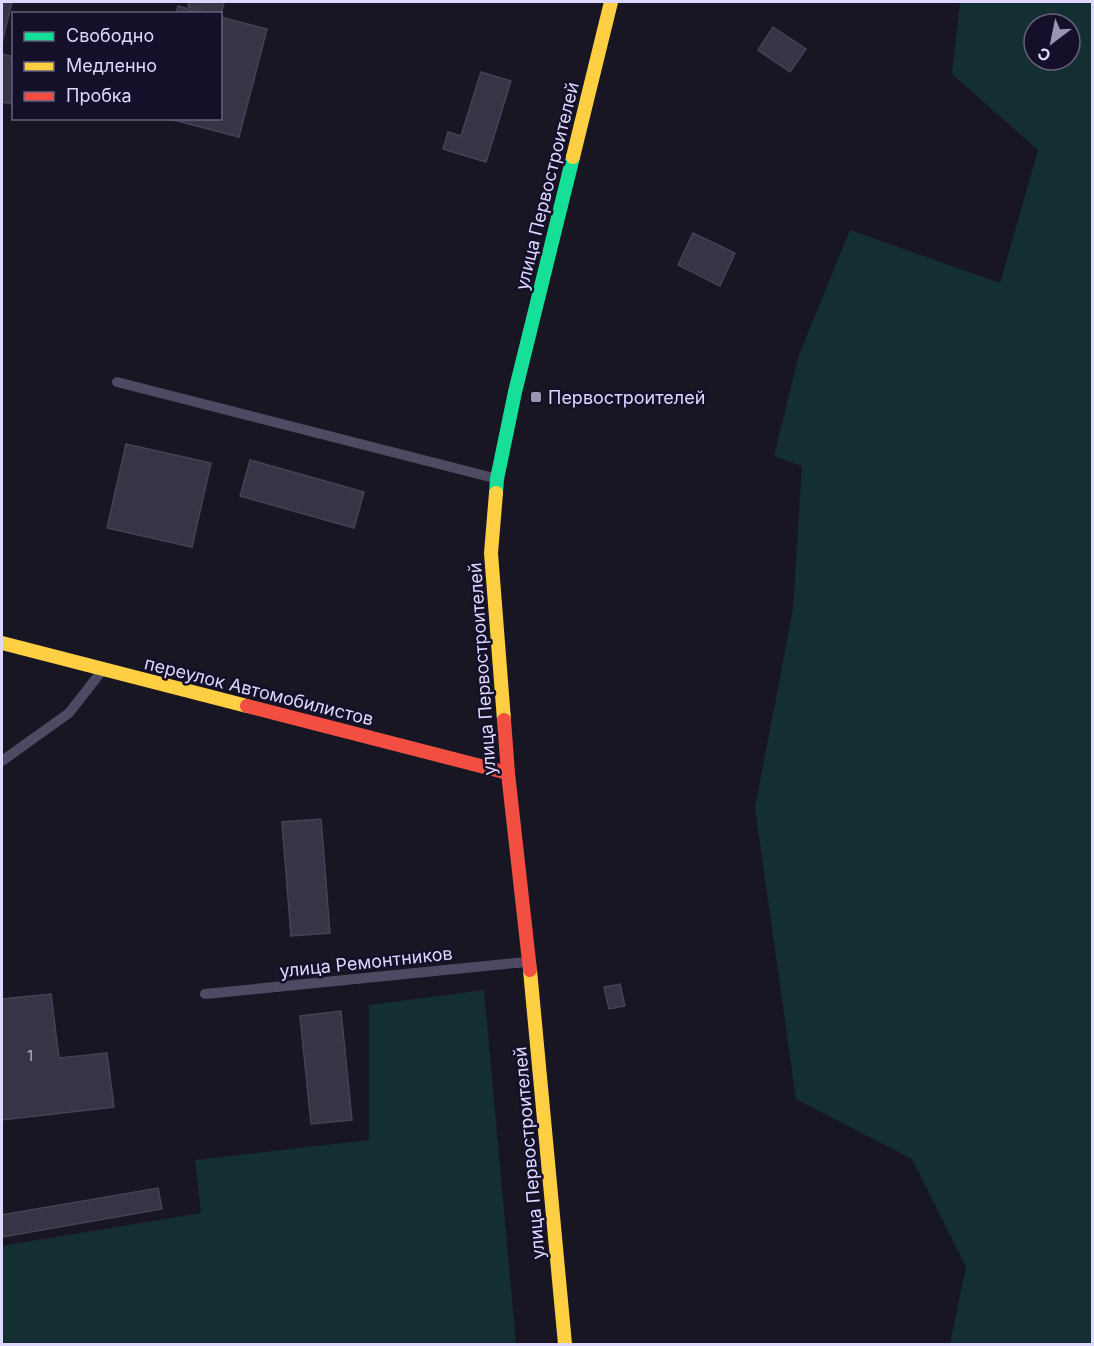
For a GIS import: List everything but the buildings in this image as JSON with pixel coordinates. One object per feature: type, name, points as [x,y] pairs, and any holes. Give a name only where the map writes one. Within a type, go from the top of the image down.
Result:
[{"type":"street","name":"улица Первостроителей","points":[[565,1344],[529,962],[508,773],[491,553],[497,479],[515,392],[611,2]]},
{"type":"street","name":"переулок Автомобилистов","points":[[2,643],[508,773]]},
{"type":"lane","points":[[117,382],[497,479]]},
{"type":"lane","points":[[2,761],[69,713],[103,669]]},
{"type":"lane","name":"улица Ремонтников","points":[[205,994],[529,962]]},
{"type":"green space","points":[[959,2],[1092,2],[1092,1344],[950,1344],[966,1267],[912,1159],[796,1099],[755,808],[793,609],[802,466],[774,456],[799,355],[850,230],[1000,283],[1038,150],[952,74]]},
{"type":"green space","points":[[484,990],[516,1344],[2,1344],[2,1246],[201,1213],[195,1160],[369,1140],[369,1005]]},
{"type":"traffic: fast","points":[[496,493],[515,392],[573,157]]},
{"type":"traffic: slow","points":[[573,157],[611,2]]},
{"type":"traffic: slow","points":[[496,493],[491,553],[504,720]]},
{"type":"traffic: slow","points":[[2,643],[247,706]]},
{"type":"traffic: slow","points":[[530,970],[565,1344]]},
{"type":"traffic: jam","points":[[247,706],[508,773]]},
{"type":"traffic: jam","points":[[504,720],[530,970]]},
{"type":"place","name":"Первостроителей","points":[[536,397]]}]
